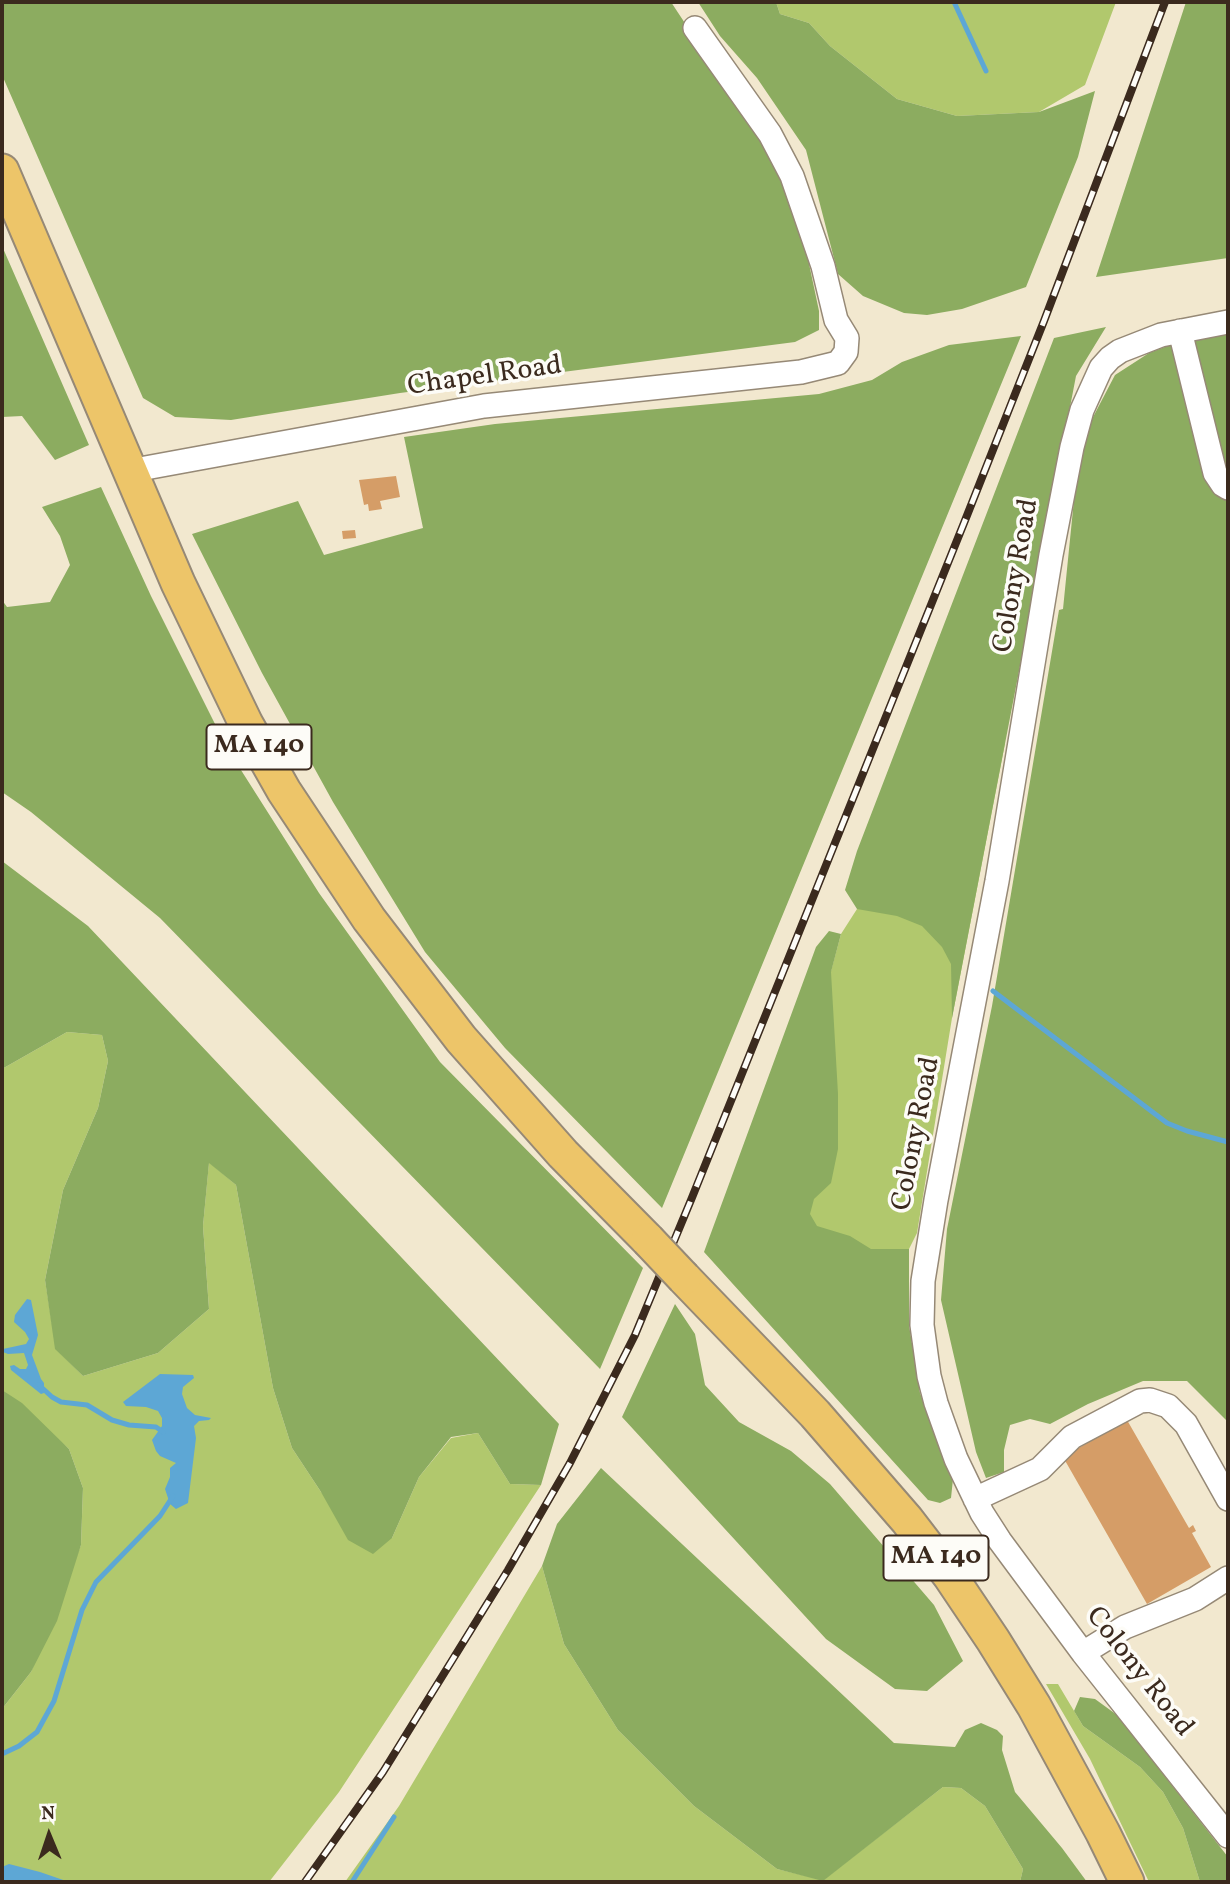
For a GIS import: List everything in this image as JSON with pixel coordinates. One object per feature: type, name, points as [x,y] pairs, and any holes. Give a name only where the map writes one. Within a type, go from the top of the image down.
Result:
[{"type":"highway","name":"MA 140","points":[[2,171],[129,471],[211,655],[246,724],[325,856],[384,939],[461,1039],[564,1154],[822,1423],[907,1520],[950,1576],[1034,1706],[1127,1882]]},
{"type":"street","name":"Chapel Road","points":[[129,471],[484,406],[818,369],[838,363],[846,352],[846,338],[836,320],[823,266],[792,176],[782,153],[695,28]]},
{"type":"street","points":[[1228,322],[1181,331],[1215,473],[1228,488]]},
{"type":"street","name":"Colony Road","points":[[1181,331],[1131,346],[1120,351],[1105,364],[1088,393],[1072,447],[1051,555],[997,881],[925,1267],[922,1325],[929,1376],[945,1431],[975,1499],[1000,1541],[1083,1653],[1228,1836]]},
{"type":"street","points":[[975,1499],[1040,1469],[1072,1437],[1140,1401],[1150,1400],[1168,1406],[1186,1424],[1228,1499]]},
{"type":"street","points":[[1083,1653],[1125,1627],[1195,1599],[1228,1578]]},
{"type":"green space","points":[[2,2],[671,2],[760,137],[787,191],[808,259],[819,311],[819,330],[795,342],[400,393],[231,420],[175,417],[143,398],[2,75]]},
{"type":"green space","points":[[698,2],[776,2],[780,14],[809,23],[830,46],[897,99],[957,116],[1039,112],[1095,91],[1078,157],[1026,287],[962,309],[927,315],[904,313],[863,296],[838,274],[806,150],[757,78],[720,36]]},
{"type":"green space","points":[[776,2],[1116,2],[1085,85],[1039,112],[957,116],[897,99],[830,46],[809,23],[780,14]]},
{"type":"green space","points":[[1186,2],[1228,2],[1228,258],[1096,277]]},
{"type":"green space","points":[[2,246],[89,445],[55,460],[22,416],[2,417]]},
{"type":"green space","points":[[1106,327],[1076,376],[952,1018],[951,964],[942,947],[922,926],[897,916],[857,909],[845,890],[857,851],[1054,338]]},
{"type":"green space","points":[[1228,334],[1228,477],[1222,465],[1192,341]]},
{"type":"green space","points":[[1021,336],[662,1208],[505,1048],[425,952],[333,802],[262,673],[192,534],[298,501],[324,555],[423,528],[404,437],[495,424],[819,394],[872,380],[902,362],[949,345]]},
{"type":"green space","points":[[1175,343],[1228,495],[1228,1422],[1187,1381],[1143,1381],[1088,1404],[1050,1424],[1030,1419],[1010,1425],[1004,1450],[1004,1472],[986,1478],[976,1452],[941,1300],[947,1229],[992,1006],[1059,610],[1063,609],[1079,450],[1115,375],[1149,353]]},
{"type":"green space","points":[[101,487],[151,596],[227,748],[319,893],[440,1062],[643,1268],[600,1369],[160,918],[31,812],[2,792],[2,600],[7,607],[50,602],[70,565],[60,536],[42,507]]},
{"type":"green space","points":[[1005,743],[952,1018],[917,1233],[909,1249],[888,1256],[870,1270],[795,1216],[824,997],[841,934],[857,909]]},
{"type":"green space","points":[[2,861],[88,926],[559,1424],[541,1485],[510,1484],[478,1433],[451,1437],[419,1477],[392,1538],[373,1554],[348,1540],[292,1448],[273,1388],[236,1185],[209,1163],[203,1226],[209,1309],[158,1353],[83,1376],[55,1349],[45,1280],[63,1190],[98,1108],[108,1061],[102,1035],[67,1032],[2,1069]]},
{"type":"green space","points":[[829,931],[841,934],[831,972],[838,1094],[838,1149],[831,1183],[814,1199],[810,1214],[817,1226],[850,1236],[871,1249],[909,1249],[909,1325],[920,1393],[953,1479],[951,1498],[940,1503],[928,1500],[704,1252],[816,947]]},
{"type":"green space","points":[[67,1032],[102,1035],[108,1061],[98,1108],[63,1190],[45,1280],[56,1349],[83,1376],[158,1353],[209,1309],[203,1226],[209,1162],[236,1185],[273,1388],[292,1448],[321,1492],[392,1538],[419,1477],[451,1438],[478,1433],[510,1484],[541,1485],[339,1792],[269,1882],[2,1882],[2,1709],[31,1672],[81,1545],[83,1488],[69,1449],[2,1390],[2,1069]]},
{"type":"green space","points":[[675,1304],[695,1334],[705,1385],[739,1422],[791,1451],[830,1484],[934,1605],[963,1661],[927,1691],[895,1689],[826,1639],[622,1417]]},
{"type":"green space","points":[[2,1390],[22,1403],[69,1449],[83,1488],[81,1545],[57,1621],[31,1672],[2,1709]]},
{"type":"green space","points":[[601,1468],[894,1743],[955,1747],[965,1730],[981,1723],[997,1730],[1003,1736],[1002,1750],[1015,1792],[1087,1882],[1020,1882],[1023,1869],[985,1806],[961,1788],[943,1787],[823,1881],[777,1869],[694,1806],[618,1730],[564,1644],[542,1566],[557,1524]]},
{"type":"green space","points":[[542,1566],[564,1644],[618,1730],[694,1806],[777,1869],[823,1880],[943,1787],[961,1788],[985,1806],[1023,1869],[1020,1882],[345,1882],[399,1806]]},
{"type":"green space","points":[[1046,1684],[1058,1684],[1083,1726],[1140,1767],[1163,1792],[1183,1828],[1200,1882],[1149,1882],[1090,1759]]},
{"type":"green space","points":[[1080,1697],[1095,1699],[1117,1715],[1228,1857],[1228,1882],[1200,1882],[1183,1828],[1163,1792],[1140,1767],[1083,1726],[1074,1711]]},
{"type":"water","points":[[27,1299],[31,1300],[38,1335],[32,1355],[44,1383],[44,1393],[41,1394],[11,1370],[10,1366],[14,1365],[26,1369],[28,1365],[24,1353],[3,1352],[3,1349],[26,1344],[29,1339],[14,1322],[15,1315]]},
{"type":"water","points":[[160,1374],[193,1375],[194,1378],[183,1387],[182,1394],[187,1408],[195,1415],[211,1418],[199,1421],[194,1426],[196,1438],[188,1503],[176,1509],[170,1504],[165,1489],[170,1468],[176,1463],[160,1456],[152,1440],[162,1426],[162,1418],[158,1411],[126,1406],[123,1402]]},
{"type":"water","points":[[9,1864],[69,1882],[2,1882],[2,1867]]},
{"type":"building","points":[[396,476],[400,497],[380,501],[382,509],[369,511],[368,504],[364,505],[359,480]]},
{"type":"building","points":[[355,530],[356,538],[343,539],[342,531]]},
{"type":"building","points":[[1127,1420],[1189,1528],[1193,1525],[1196,1531],[1192,1533],[1211,1567],[1147,1604],[1063,1457]]},
{"type":"waterway","points":[[954,2],[986,71]]},
{"type":"waterway","points":[[993,991],[1167,1123],[1228,1142]]},
{"type":"waterway","points":[[39,1385],[61,1402],[87,1405],[112,1420],[129,1425],[156,1427],[163,1432]]},
{"type":"waterway","points":[[2,1754],[19,1746],[37,1732],[54,1701],[82,1610],[96,1582],[160,1516],[173,1496]]},
{"type":"waterway","points":[[352,1882],[394,1817]]},
{"type":"railway","points":[[305,1882],[383,1772],[508,1570],[570,1463],[635,1335],[964,523],[1165,2]]}]
